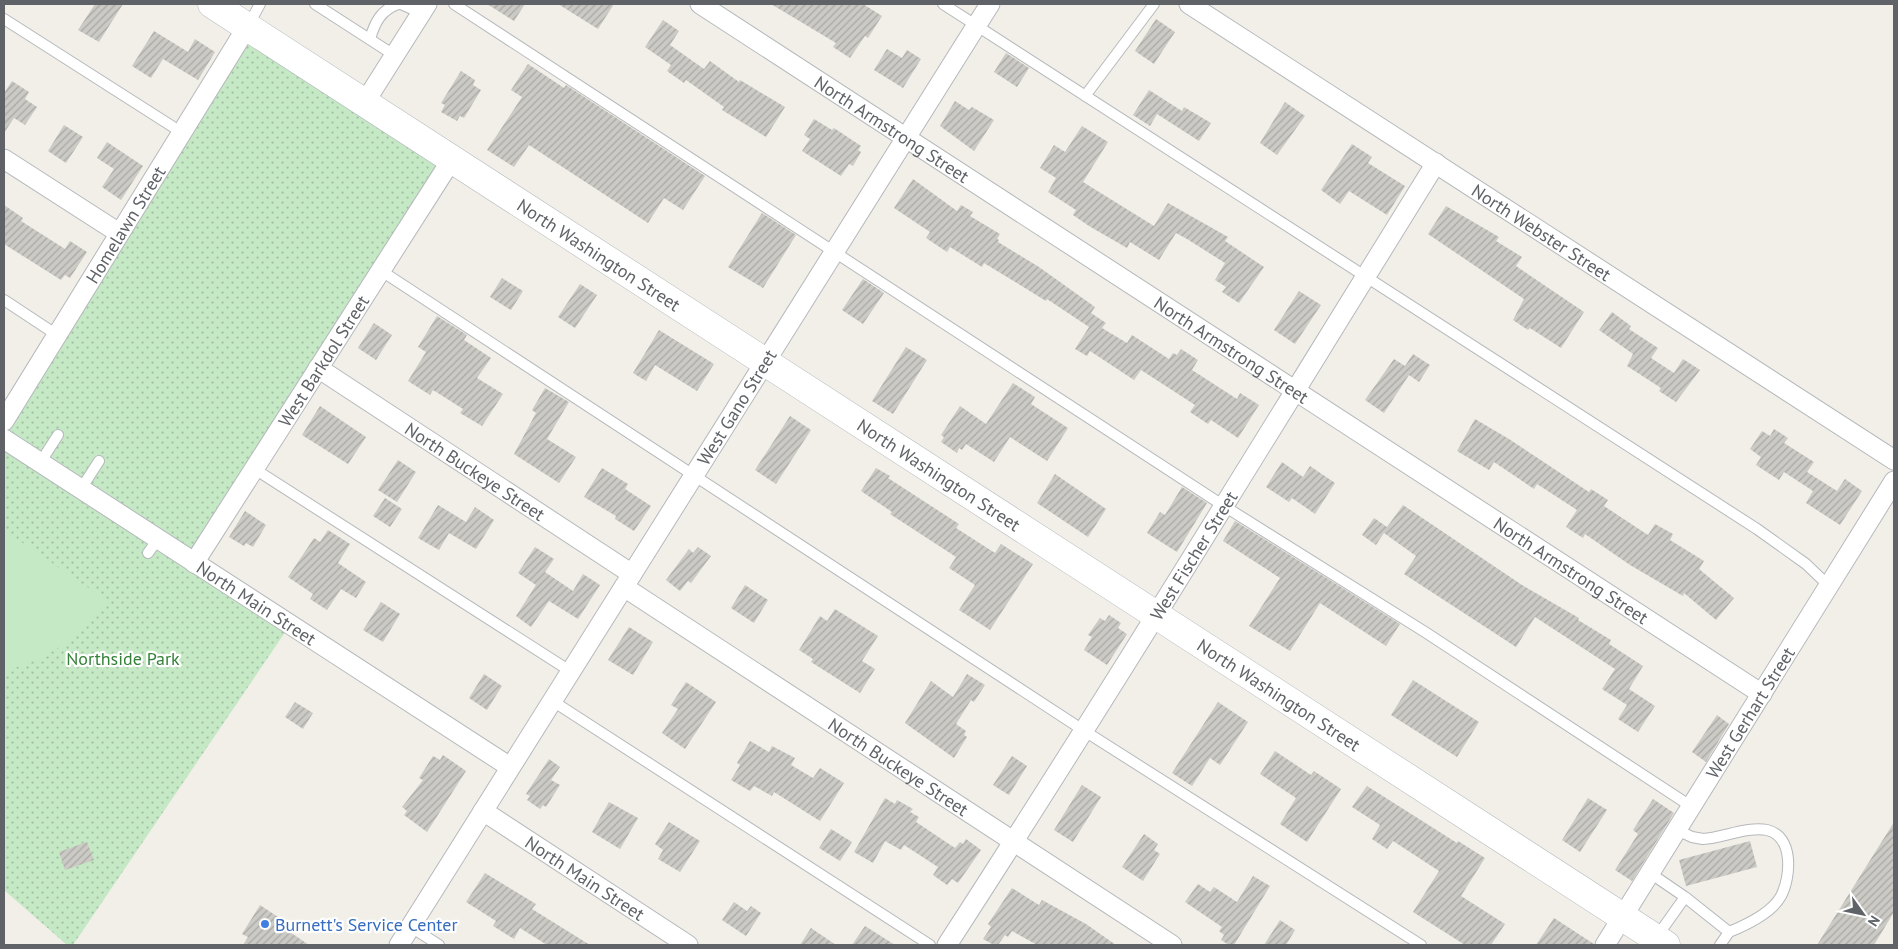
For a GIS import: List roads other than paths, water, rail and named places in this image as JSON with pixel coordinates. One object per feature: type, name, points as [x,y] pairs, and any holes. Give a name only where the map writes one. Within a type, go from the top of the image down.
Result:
[{"type":"main road","name":"North Washington Street","points":[[212,4],[254,15],[365,102],[1661,942]]},
{"type":"street","name":"North Armstrong Street","points":[[700,4],[1295,388],[1762,694]]},
{"type":"street","name":"West Gano Street","points":[[400,945],[551,700],[628,581],[692,476],[990,4]]},
{"type":"street","name":"North Webster Street","points":[[1189,4],[1894,460]]},
{"type":"street","points":[[365,102],[424,9]]},
{"type":"street","name":"Homelawn Street","points":[[4,421],[254,15]]},
{"type":"street","points":[[4,159],[119,233]]},
{"type":"street","name":"West Barkdol Street","points":[[194,563],[452,159]]},
{"type":"street","name":"West Fischer Street","points":[[947,945],[1014,842],[1436,164]]},
{"type":"street","name":"North Buckeye Street","points":[[318,368],[628,581],[1014,842],[1172,945]]},
{"type":"street","name":"North Main Street","points":[[4,439],[80,489],[153,546],[194,563],[510,767]]},
{"type":"street","name":"West Gerhart Street","points":[[1605,945],[1894,481]]},
{"type":"street","name":"North Main Street","points":[[483,811],[688,945]]},
{"type":"lane","points":[[314,4],[394,55]]},
{"type":"lane","points":[[370,39],[375,22],[388,7],[399,4],[424,9]]},
{"type":"lane","points":[[454,4],[1224,506],[1425,632],[1692,807]]},
{"type":"lane","points":[[943,4],[1365,278],[1757,529],[1806,564],[1829,586]]},
{"type":"lane","points":[[1085,96],[1154,4]]},
{"type":"lane","points":[[4,18],[181,132]]},
{"type":"lane","points":[[380,270],[692,476],[1083,730],[1421,945]]},
{"type":"lane","points":[[4,300],[57,335]]},
{"type":"lane","points":[[40,463],[58,435]]},
{"type":"lane","points":[[80,489],[99,461]]},
{"type":"lane","points":[[253,468],[570,671]]},
{"type":"lane","points":[[551,700],[930,945]]},
{"type":"lane","points":[[1677,830],[1692,837],[1703,838],[1766,830],[1778,834],[1787,849],[1787,873],[1781,896],[1760,916],[1729,932],[1720,945]]},
{"type":"lane","points":[[1650,873],[1685,897],[1729,932]]},
{"type":"lane","points":[[1661,942],[1685,897]]},
{"type":"lane","points":[[411,927],[439,945]]},
{"type":"place","name":"Burnett's Service Center","points":[[265,924]]},
{"type":"park label","name":"Northside Park","points":[[123,658]]}]
